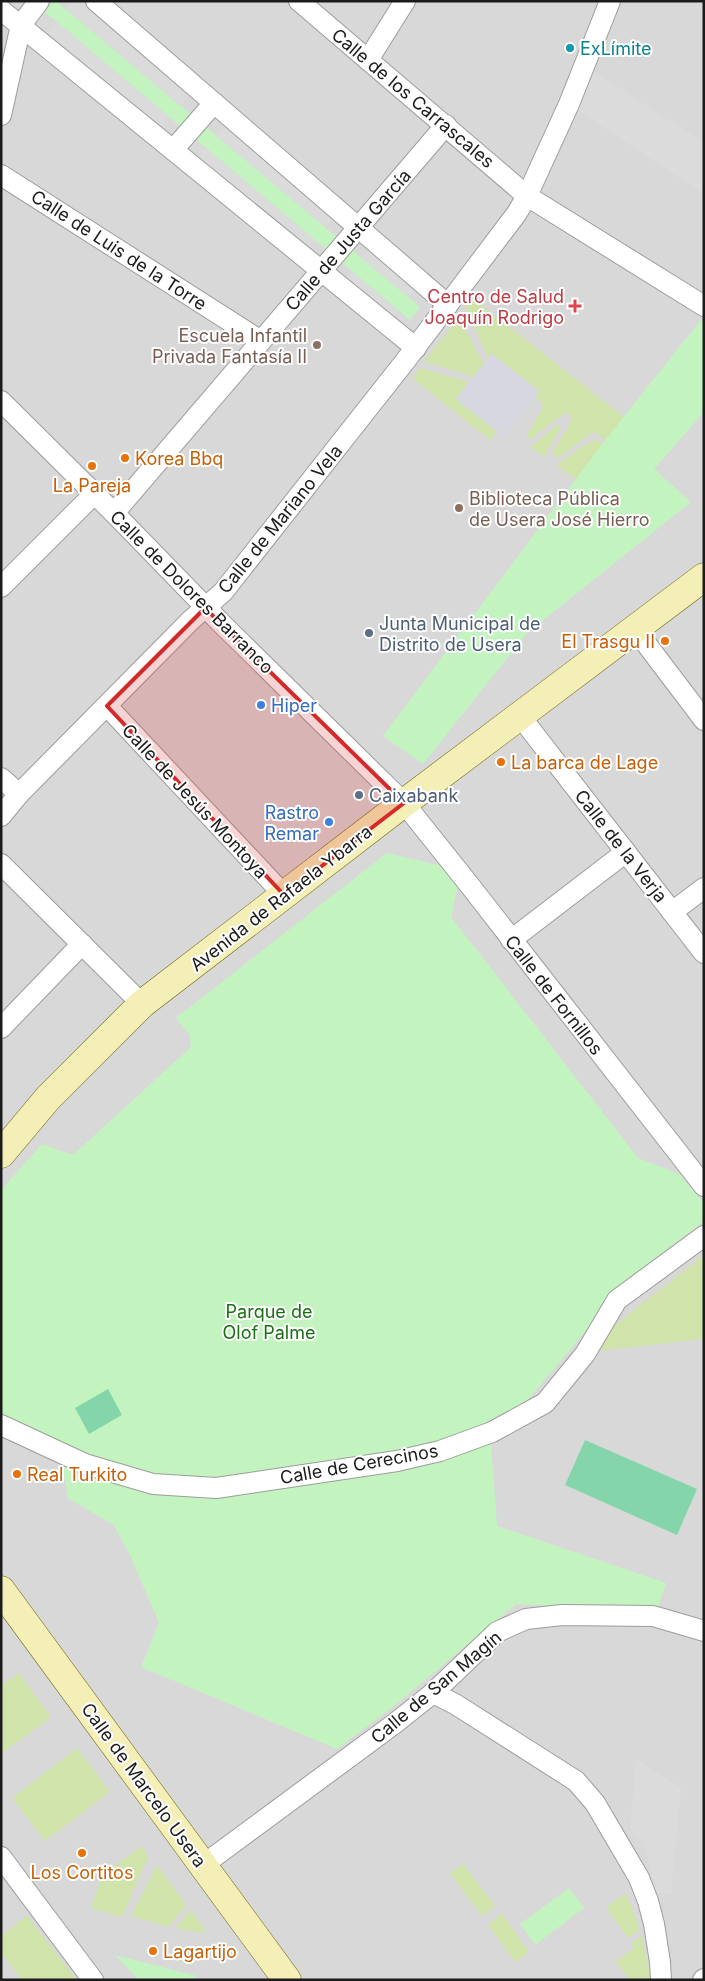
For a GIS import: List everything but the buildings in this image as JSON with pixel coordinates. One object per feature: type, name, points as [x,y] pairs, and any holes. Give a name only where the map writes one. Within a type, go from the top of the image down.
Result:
[{"type":"main road","name":"Avenida de Rafaela Ybarra","points":[[1,1154],[48,1098],[142,1004],[704,577]]},
{"type":"main road","name":"Calle de Marcelo Usera","points":[[1,1590],[287,1980]]},
{"type":"street","points":[[1,115],[21,26],[39,1]]},
{"type":"street","points":[[96,1],[448,305]]},
{"type":"street","name":"Calle de los Carrascales","points":[[299,1],[527,196],[704,306]]},
{"type":"street","points":[[368,60],[405,1]]},
{"type":"street","name":"Calle de Mariano Vela","points":[[1,816],[19,794],[190,620],[224,592],[416,348],[517,213],[527,196],[569,104],[610,1]]},
{"type":"street","points":[[1,10],[416,348]]},
{"type":"street","points":[[174,150],[214,103]]},
{"type":"street","name":"Calle de Justa García","points":[[114,513],[446,126]]},
{"type":"street","name":"Calle de Luis de la Torre","points":[[1,175],[261,341]]},
{"type":"street","name":"Calle de Dolores Barranco","points":[[1,401],[114,513],[205,608],[404,804]]},
{"type":"street","points":[[1,587],[94,494]]},
{"type":"street","points":[[635,629],[704,720]]},
{"type":"street","name":"Calle de Jesús Montoya","points":[[107,706],[284,895]]},
{"type":"street","name":"Calle de la Verja","points":[[520,716],[704,953]]},
{"type":"street","points":[[1,778],[19,794]]},
{"type":"street","name":"Calle de Fornillos","points":[[404,804],[704,1186]]},
{"type":"street","points":[[511,940],[626,852]]},
{"type":"street","points":[[1,864],[142,1004]]},
{"type":"street","points":[[672,912],[704,888]]},
{"type":"street","points":[[1,1028],[82,944]]},
{"type":"street","name":"Calle de Cerecinos","points":[[1,1425],[85,1464],[152,1484],[216,1488],[397,1461],[440,1451],[492,1432],[545,1403],[585,1354],[616,1300],[704,1236]]},
{"type":"street","name":"Calle de San Magín","points":[[203,1865],[376,1738],[433,1693],[497,1632],[526,1619],[562,1615],[653,1616],[704,1631]]},
{"type":"street","points":[[433,1693],[455,1704],[576,1781],[595,1803],[639,1878],[648,1901],[658,1948],[661,1980]]},
{"type":"street","points":[[1,1857],[93,1980]]},
{"type":"highlighted area","points":[[205,608],[404,803],[284,895],[107,706]]},
{"type":"shaded area","points":[[1,1],[704,1],[704,1980],[1,1980]]},
{"type":"shaded area","points":[[71,1],[78,1],[189,96],[180,106],[66,9]]},
{"type":"shaded area","points":[[56,21],[169,117],[161,128],[47,32]]},
{"type":"shaded area","points":[[585,65],[704,141],[704,194],[569,104]]},
{"type":"shaded area","points":[[224,127],[333,219],[325,227],[217,136]]},
{"type":"shaded area","points":[[206,148],[315,240],[307,251],[197,158]]},
{"type":"shaded area","points":[[369,248],[416,289],[408,297],[361,258]]},
{"type":"shaded area","points":[[351,271],[398,311],[390,322],[342,281]]},
{"type":"shaded area","points":[[492,354],[539,391],[504,437],[456,399]]},
{"type":"shaded area","points":[[636,1759],[681,1788],[671,1894],[657,1893],[644,1842],[630,1834]]},
{"type":"green space","points":[[52,1],[56,1],[420,307],[410,320],[45,12]]},
{"type":"green space","points":[[470,296],[624,417],[606,440],[593,432],[558,458],[552,453],[569,425],[571,416],[566,412],[530,439],[526,436],[543,408],[541,401],[535,397],[539,391],[491,354],[488,358],[464,304]]},
{"type":"green space","points":[[704,316],[704,412],[654,469],[691,502],[527,633],[423,764],[383,736],[603,443]]},
{"type":"green space","points":[[459,318],[484,364],[473,377],[424,361]]},
{"type":"green space","points":[[420,368],[469,382],[456,399],[497,431],[490,440],[412,378]]},
{"type":"green space","points":[[557,425],[560,426],[560,429],[544,457],[530,447]]},
{"type":"green space","points":[[593,441],[603,444],[576,480],[557,465],[584,445]]},
{"type":"green space","name":"Parque de Olof Palme","points":[[387,853],[442,866],[458,885],[451,917],[638,1158],[679,1174],[704,1203],[704,1221],[613,1290],[594,1321],[531,1396],[509,1419],[491,1445],[497,1526],[666,1583],[657,1610],[516,1604],[390,1709],[337,1749],[141,1667],[159,1623],[130,1555],[114,1525],[68,1498],[63,1469],[28,1426],[1,1414],[1,1190],[42,1144],[73,1155],[191,1047],[190,1035],[176,1018]]},
{"type":"green space","points":[[704,1255],[704,1339],[597,1351],[610,1329]]},
{"type":"green space","points":[[108,1389],[122,1415],[89,1434],[75,1408]]},
{"type":"green space","points":[[585,1440],[697,1489],[677,1535],[565,1485]]},
{"type":"green space","points":[[19,1673],[51,1717],[1,1754],[1,1686]]},
{"type":"green space","points":[[77,1748],[110,1792],[45,1841],[12,1798]]},
{"type":"green space","points":[[142,1846],[148,1857],[122,1917],[91,1908],[103,1874]]},
{"type":"green space","points":[[463,1864],[495,1906],[482,1916],[450,1873]]},
{"type":"green space","points":[[157,1865],[186,1905],[169,1927],[131,1916]]},
{"type":"green space","points":[[569,1888],[584,1908],[535,1945],[520,1924]]},
{"type":"green space","points":[[626,1893],[640,1929],[628,1938],[606,1907]]},
{"type":"green space","points":[[190,1910],[205,1929],[201,1933],[176,1928]]},
{"type":"green space","points":[[502,1914],[529,1952],[515,1962],[488,1925]]},
{"type":"green space","points":[[27,1916],[76,1979],[22,1980],[1,1952],[1,1936]]},
{"type":"green space","points":[[642,1936],[651,1980],[629,1980],[616,1961],[634,1948],[631,1943]]},
{"type":"green space","points":[[115,1955],[197,1976],[194,1980],[139,1980]]},
{"type":"place","name":"ExLímite","points":[[570,48]]},
{"type":"place","name":"Centro de Salud Joaquín Rodrigo","points":[[575,306]]},
{"type":"place","name":"Escuela Infantil Privada Fantasía II","points":[[317,345]]},
{"type":"place","name":"Korea Bbq","points":[[125,458]]},
{"type":"place","name":"La Pareja","points":[[92,466]]},
{"type":"place","name":"Biblioteca Pública de Usera José Hierro","points":[[459,508]]},
{"type":"place","name":"Junta Municipal de Distrito de Usera","points":[[369,633]]},
{"type":"place","name":"El Trasgu II","points":[[665,641]]},
{"type":"place","name":"Hiper","points":[[261,705]]},
{"type":"place","name":"La barca de Lage","points":[[501,762]]},
{"type":"place","name":"Caixabank","points":[[359,795]]},
{"type":"place","name":"Rastro Remar","points":[[329,822]]},
{"type":"place","name":"Real Turkito","points":[[17,1474]]},
{"type":"place","name":"Los Cortitos","points":[[82,1853]]},
{"type":"place","name":"Lagartijo","points":[[153,1951]]}]
